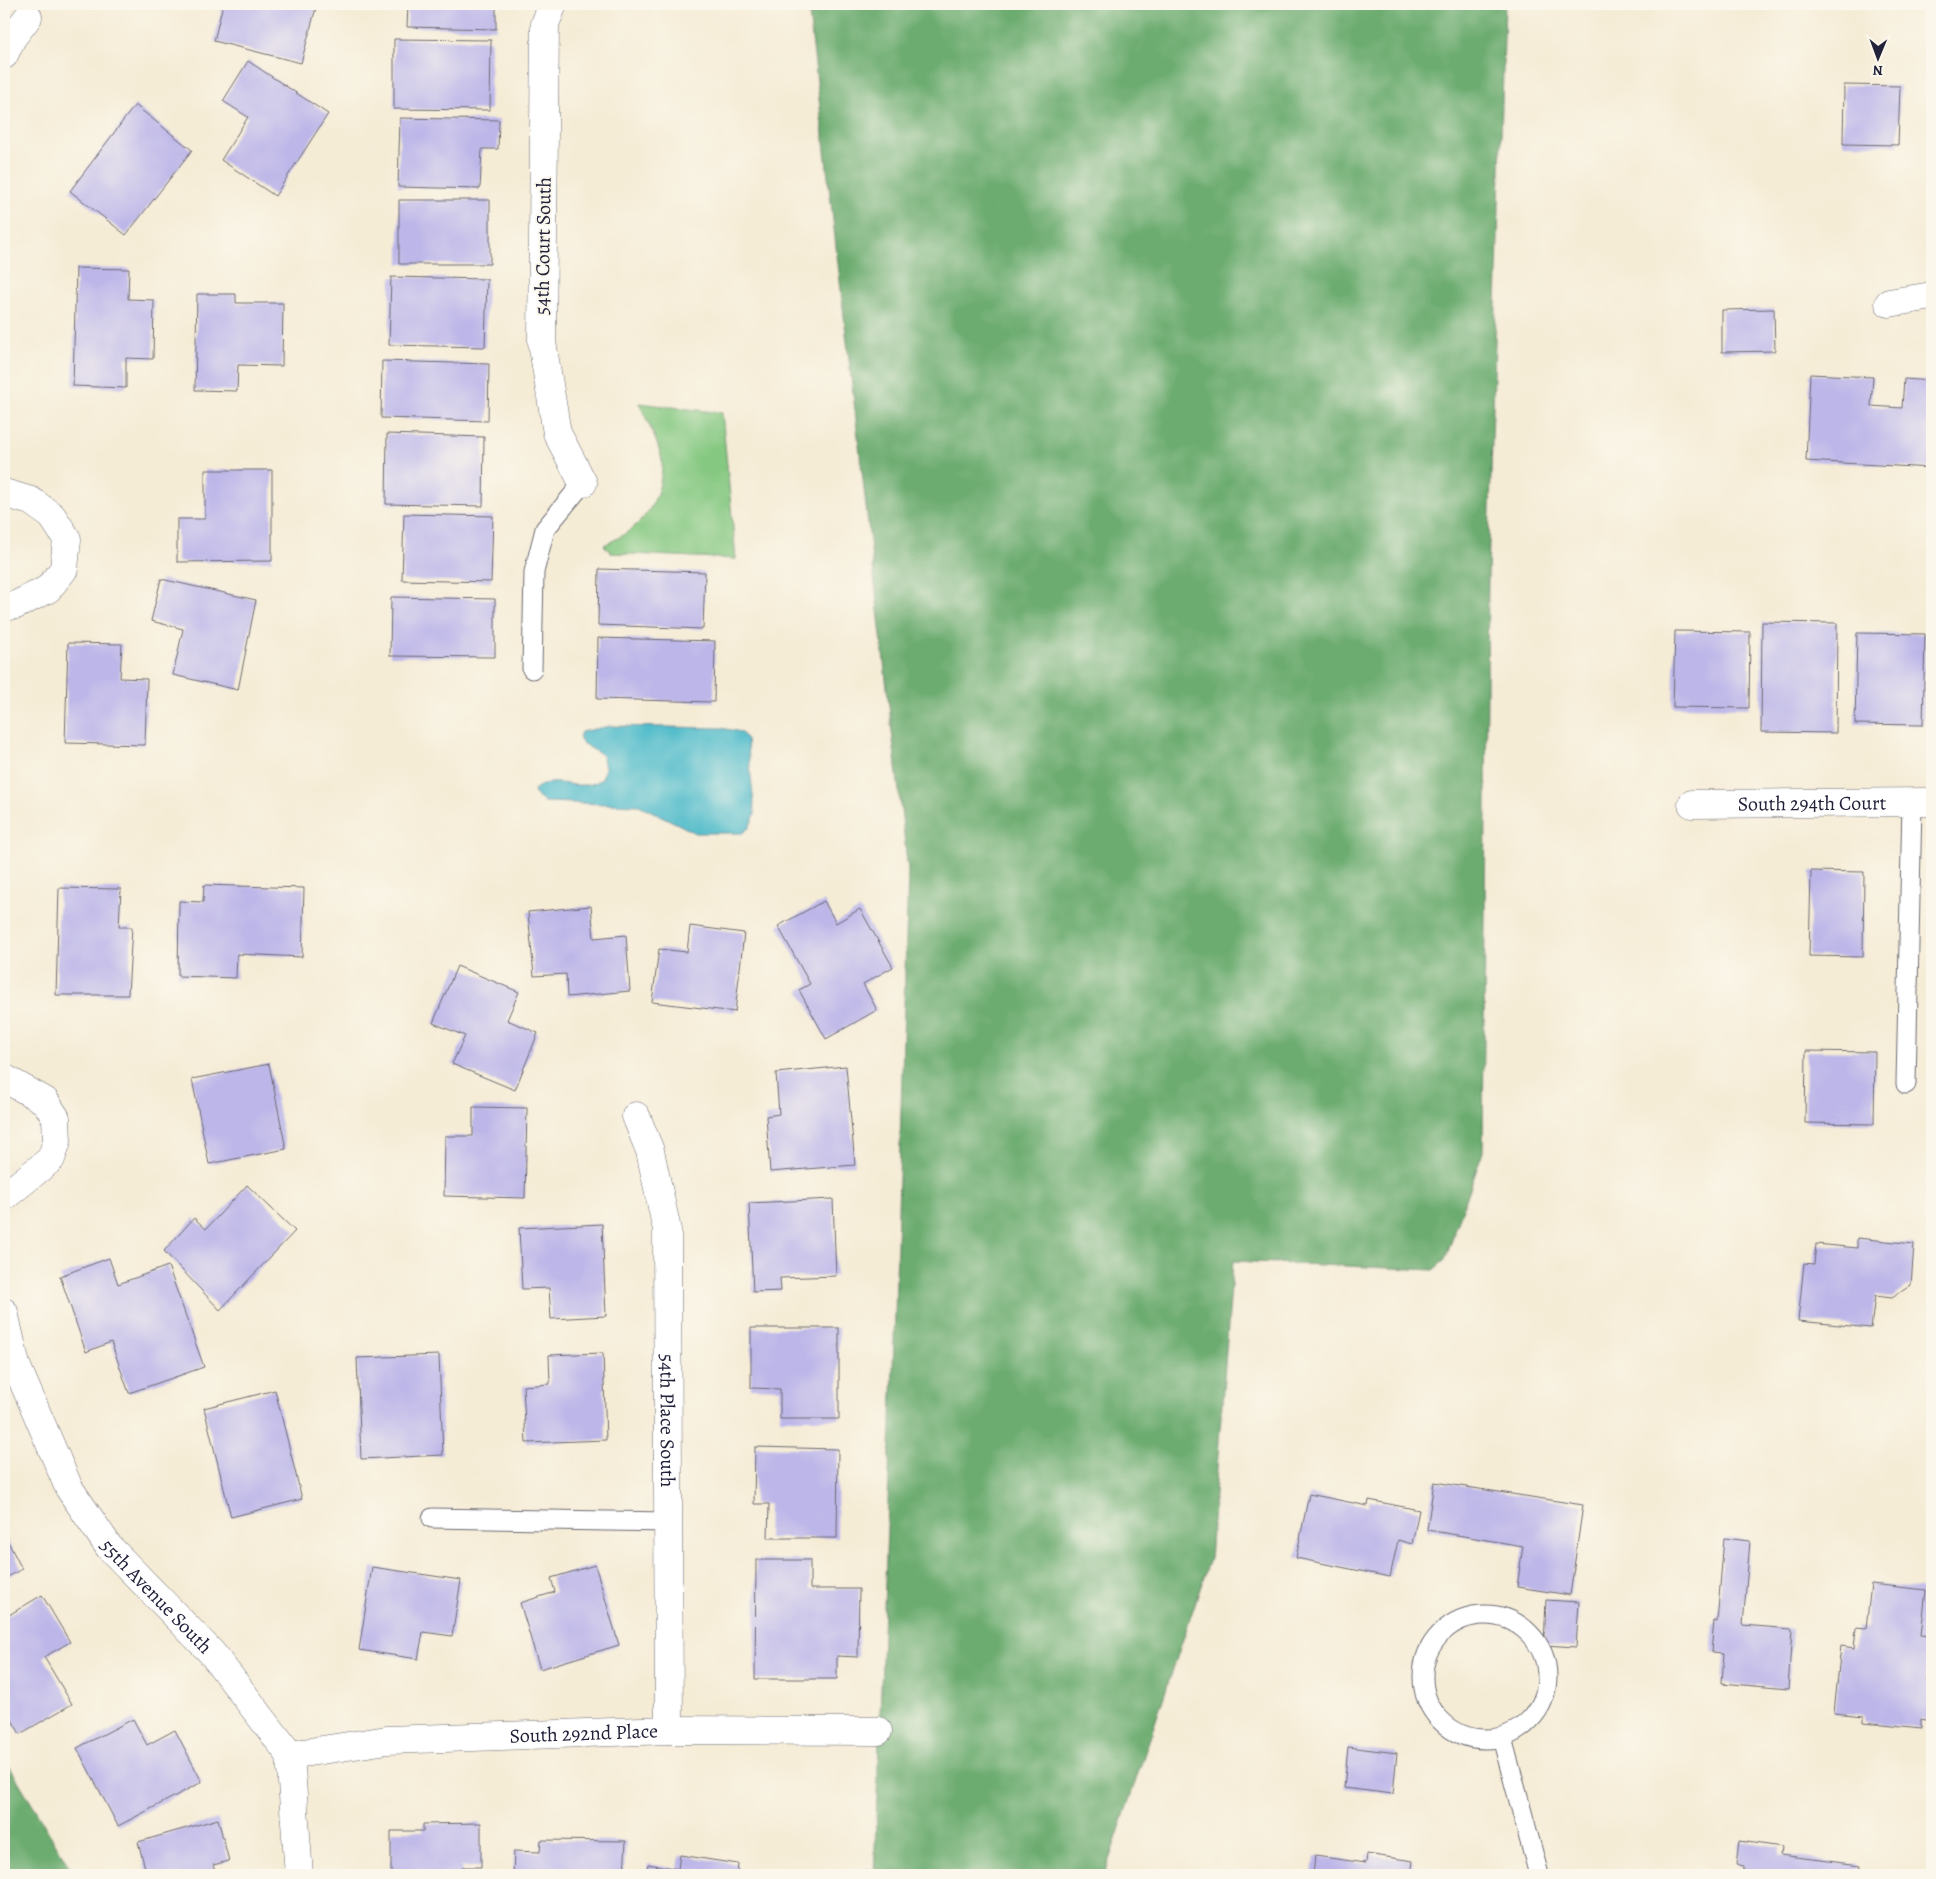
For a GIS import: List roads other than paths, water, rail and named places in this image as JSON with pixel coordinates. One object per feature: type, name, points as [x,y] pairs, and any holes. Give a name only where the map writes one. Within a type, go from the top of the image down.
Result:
[{"type":"street","name":"54th Court South","points":[[552,4],[545,24],[542,342],[557,433],[582,483]]},
{"type":"street","points":[[4,55],[12,38],[28,17]]},
{"type":"street","points":[[1889,303],[1932,296]]},
{"type":"street","points":[[4,493],[31,501],[52,516],[67,539],[64,569],[48,589],[16,605],[4,608]]},
{"type":"street","name":"South 294th Court","points":[[1692,804],[1922,802]]},
{"type":"street","points":[[4,1078],[45,1100],[56,1118],[57,1140],[50,1159],[4,1197]]},
{"type":"street","name":"54th Place South","points":[[636,1116],[650,1151],[667,1230],[670,1730]]},
{"type":"street","name":"55th Avenue South","points":[[4,1312],[16,1364],[69,1488],[109,1547],[211,1652],[290,1755]]},
{"type":"street","name":"South 292nd Place","points":[[290,1755],[387,1740],[670,1730],[878,1731]]},
{"type":"street","points":[[290,1755],[298,1875]]},
{"type":"lane","points":[[532,669],[534,572],[545,529],[582,483]]},
{"type":"lane","points":[[1906,1084],[1922,802]]},
{"type":"lane","points":[[432,1518],[669,1522]]},
{"type":"lane","points":[[1494,1614],[1517,1622],[1536,1639],[1546,1661],[1548,1685],[1540,1708],[1524,1727],[1502,1738],[1477,1739],[1454,1732],[1435,1716],[1424,1694],[1423,1669],[1431,1645],[1447,1627],[1469,1616],[1494,1614]]},
{"type":"lane","points":[[1502,1738],[1539,1875]]},
{"type":"water","points":[[610,726],[721,728],[741,732],[747,740],[755,814],[749,828],[742,833],[696,833],[639,805],[544,802],[535,795],[534,790],[548,783],[583,785],[593,784],[602,779],[605,768],[602,755],[582,743],[579,737],[581,732]]}]
